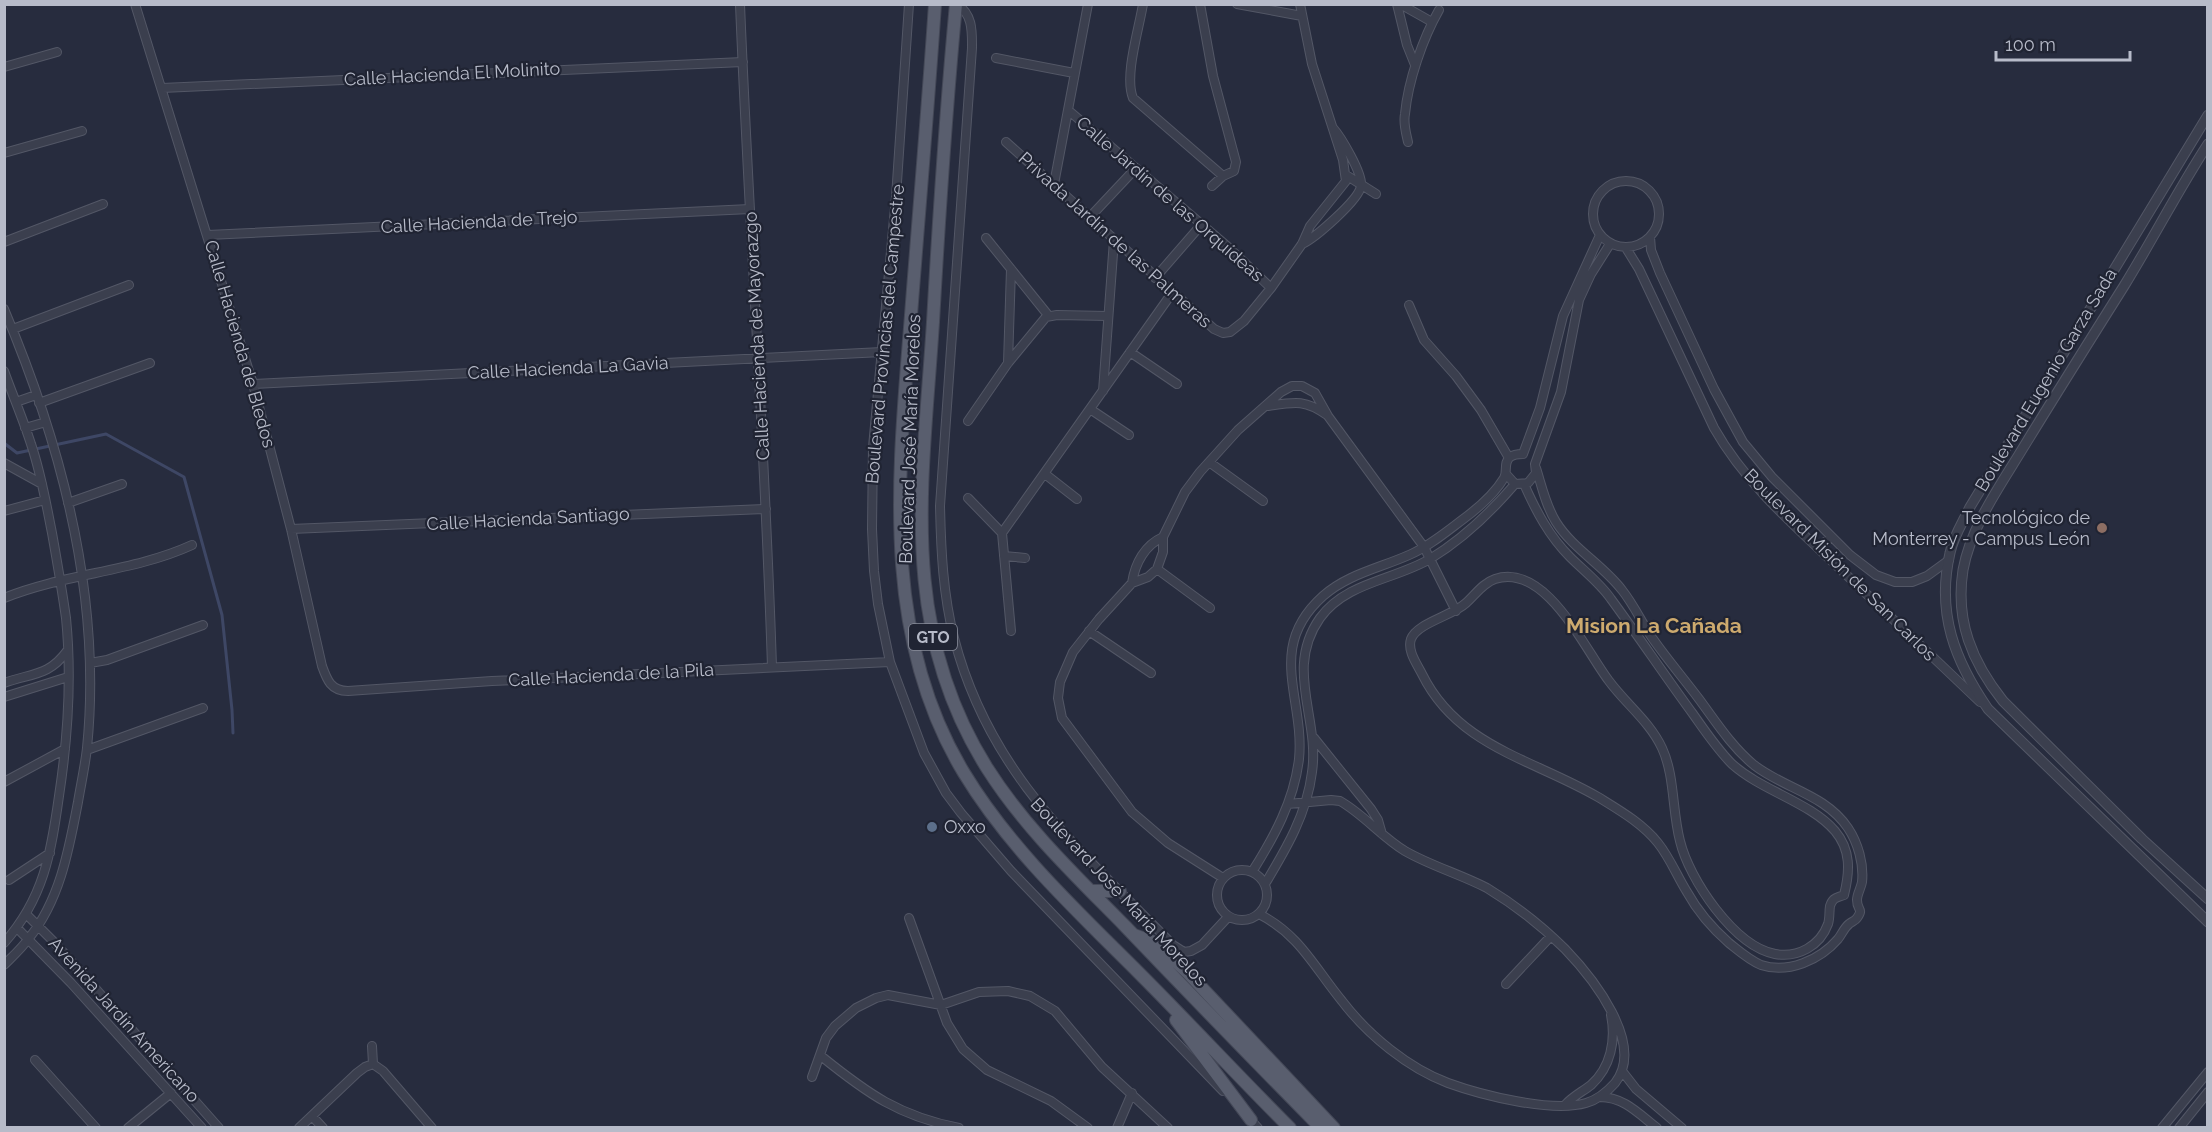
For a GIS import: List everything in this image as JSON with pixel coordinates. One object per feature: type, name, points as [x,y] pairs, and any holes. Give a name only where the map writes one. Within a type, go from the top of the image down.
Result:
[{"type":"main road","name":"Boulevard José María Morelos","points":[[935,4],[909,338],[900,501],[902,576],[916,656],[937,722],[952,753],[978,795],[1013,842],[1060,894],[1290,1128]]},
{"type":"main road","name":"Boulevard José María Morelos","points":[[957,4],[924,444],[921,524],[925,598],[944,678],[970,738],[1019,814],[1052,852],[1321,1128]]},
{"type":"main road","points":[[1091,891],[1120,891]]},
{"type":"main road","points":[[1133,934],[1151,940],[1169,955],[1334,1128]]},
{"type":"main road","points":[[1144,978],[1255,1124]]},
{"type":"street","name":"Calle Hacienda de Bledos","points":[[135,4],[253,384],[291,529],[322,666],[333,687]]},
{"type":"street","name":"Calle Hacienda de Mayorazgo","points":[[740,4],[759,358],[772,667]]},
{"type":"street","name":"Boulevard Provincias del Campestre","points":[[909,4],[896,197],[873,447],[872,529],[878,604],[890,662],[924,753],[946,793],[961,813],[1011,870],[1255,1124]]},
{"type":"street","points":[[957,4],[965,10],[969,17],[972,48],[940,507],[943,576],[950,618],[967,680],[1002,754],[1028,792],[1049,817],[1173,945],[1181,951],[1191,951],[1202,945],[1228,917]]},
{"type":"street","points":[[1054,184],[1088,4]]},
{"type":"street","points":[[1143,4],[1129,78],[1133,98],[1223,176]]},
{"type":"street","points":[[1200,4],[1218,96],[1232,140],[1236,162],[1234,171],[1223,176],[1212,186]]},
{"type":"street","points":[[1237,4],[1302,16]]},
{"type":"street","points":[[1271,288],[1302,244],[1310,226],[1343,186],[1346,175],[1312,63],[1300,4]]},
{"type":"street","points":[[1398,4],[1432,22]]},
{"type":"street","points":[[1398,4],[1407,45],[1415,65]]},
{"type":"street","points":[[1408,142],[1404,114],[1415,65],[1432,22],[1440,10]]},
{"type":"street","points":[[4,67],[57,52]]},
{"type":"street","points":[[996,58],[1074,73]]},
{"type":"street","name":"Calle Hacienda El Molinito","points":[[162,88],[743,62]]},
{"type":"street","name":"Calle Jardín de las Orquídeas","points":[[1068,110],[1271,288]]},
{"type":"street","name":"Boulevard Eugenio Garza Sada","points":[[2208,115],[1970,507],[1953,544],[1949,560],[1946,604],[1950,636],[1964,673],[1988,709],[2208,922]]},
{"type":"street","points":[[1302,244],[1317,235],[1358,194],[1362,183],[1347,150],[1332,126]]},
{"type":"street","points":[[4,153],[82,131]]},
{"type":"street","name":"Privada Jardín de las Palmeras","points":[[1006,142],[1214,329],[1226,333],[1234,330],[1271,288]]},
{"type":"street","name":"Boulevard Eugenio Garza Sada","points":[[2208,144],[1985,513],[1966,555],[1961,602],[1962,620],[1971,650],[1985,676],[2003,701],[2142,839],[2208,899]]},
{"type":"street","points":[[1089,218],[1136,168]]},
{"type":"street","points":[[1346,175],[1362,183],[1376,194]]},
{"type":"street","points":[[1622,181],[1644,186],[1658,205],[1659,216],[1656,228],[1650,237],[1639,245],[1626,248],[1610,244],[1600,235],[1594,225],[1593,213],[1595,202],[1601,192],[1622,181]]},
{"type":"street","points":[[2167,181],[2181,190]]},
{"type":"street","points":[[4,242],[103,204]]},
{"type":"street","name":"Calle Hacienda de Trejo","points":[[208,235],[750,209]]},
{"type":"street","points":[[1155,278],[1201,225]]},
{"type":"street","points":[[1523,454],[1540,408],[1568,305],[1600,235]]},
{"type":"street","name":"Boulevard Misión de San Carlos","points":[[1650,237],[1651,250],[1660,273],[1714,389],[1736,430],[1772,477],[1868,570],[1885,580],[1912,582],[1921,579],[1949,560]]},
{"type":"street","points":[[986,238],[1048,315]]},
{"type":"street","points":[[1103,391],[1114,240]]},
{"type":"street","points":[[1265,884],[1252,872],[1237,870],[1223,878],[1216,894],[1222,911],[1228,917],[1244,921],[1259,914],[1266,900],[1265,884],[1296,830],[1306,802],[1312,773],[1313,737],[1302,680],[1308,640],[1321,617],[1340,598],[1363,586],[1412,569],[1430,559],[1484,518],[1520,484],[1532,480],[1561,392],[1576,310],[1584,287],[1610,244]]},
{"type":"street","name":"Boulevard Misión de San Carlos","points":[[1626,248],[1639,269],[1703,406],[1726,449],[1763,493],[1819,549],[1988,709]]},
{"type":"street","points":[[1008,363],[1011,269]]},
{"type":"street","points":[[13,329],[129,285]]},
{"type":"street","points":[[1002,533],[1172,293]]},
{"type":"street","points":[[1409,305],[1424,340],[1456,376],[1481,410],[1509,458]]},
{"type":"street","points":[[4,309],[58,461],[82,575],[90,663],[87,750],[67,855],[53,897],[38,925],[29,939],[4,965]]},
{"type":"street","points":[[1048,315],[1108,316]]},
{"type":"street","points":[[968,422],[1008,363],[1048,315]]},
{"type":"street","points":[[1555,347],[1568,352]]},
{"type":"street","name":"Calle Hacienda La Gavia","points":[[253,384],[882,352]]},
{"type":"street","points":[[1130,352],[1177,384]]},
{"type":"street","points":[[16,402],[37,399],[150,363]]},
{"type":"street","points":[[4,371],[31,444],[42,484],[66,621],[68,677],[65,748],[50,853],[39,891],[27,915],[4,942]]},
{"type":"street","points":[[1132,583],[1148,577],[1157,569],[1163,552],[1163,537],[1185,492],[1209,462],[1250,418],[1285,389],[1302,386],[1309,388],[1319,397],[1328,416],[1424,547],[1456,611]]},
{"type":"street","points":[[1545,386],[1561,392]]},
{"type":"street","points":[[1267,406],[1309,403],[1328,416]]},
{"type":"street","points":[[1089,409],[1129,435]]},
{"type":"street","points":[[25,428],[46,422]]},
{"type":"street","points":[[1844,895],[1849,873],[1847,852],[1834,829],[1811,812],[1752,780],[1730,761],[1668,681],[1609,596],[1551,535],[1520,484],[1506,474],[1505,466],[1509,458],[1517,454],[1528,455],[1536,466],[1545,498],[1559,526],[1626,595],[1653,639],[1734,745],[1752,763],[1764,771],[1827,805],[1847,826],[1858,849],[1862,868],[1861,888],[1857,901],[1860,910],[1858,915],[1827,950],[1801,964],[1784,968],[1759,964],[1742,954],[1705,920],[1685,891],[1662,848],[1639,824],[1592,793],[1480,738],[1444,710],[1413,658],[1411,640],[1420,628],[1456,611],[1490,582],[1501,578],[1515,578],[1534,585],[1558,606],[1608,680],[1657,738],[1667,759],[1679,840],[1687,862],[1710,902],[1737,931],[1763,950],[1776,954],[1797,953],[1806,950],[1822,937],[1831,915],[1832,901],[1844,895],[1857,901]]},
{"type":"street","points":[[1209,462],[1263,501]]},
{"type":"street","points":[[4,464],[42,484]]},
{"type":"street","points":[[1045,474],[1077,499]]},
{"type":"street","points":[[1252,872],[1269,845],[1288,804],[1295,782],[1299,757],[1297,715],[1290,674],[1292,653],[1303,621],[1322,597],[1342,582],[1411,555],[1471,513],[1506,474]]},
{"type":"street","points":[[68,503],[122,484]]},
{"type":"street","points":[[968,498],[1002,533],[1011,632]]},
{"type":"street","points":[[4,511],[45,500]]},
{"type":"street","name":"Calle Hacienda Santiago","points":[[291,529],[766,509]]},
{"type":"street","points":[[1819,549],[1831,536]]},
{"type":"street","points":[[1163,537],[1145,551],[1139,560],[1132,583],[1073,652],[1063,672],[1058,698],[1062,718],[1141,822],[1200,865],[1223,878]]},
{"type":"street","points":[[4,598],[60,579],[160,557],[192,545]]},
{"type":"street","points":[[1004,556],[1025,558]]},
{"type":"street","points":[[1157,569],[1210,608]]},
{"type":"street","points":[[90,663],[107,660],[203,625]]},
{"type":"street","points":[[1089,632],[1151,673]]},
{"type":"street","points":[[4,683],[48,670],[58,664],[67,651]]},
{"type":"street","points":[[1292,653],[1304,655]]},
{"type":"street","name":"Calle Hacienda de la Pila","points":[[333,687],[339,690],[365,690],[492,681],[890,662]]},
{"type":"street","points":[[4,697],[68,677]]},
{"type":"street","points":[[87,750],[203,708]]},
{"type":"street","points":[[1313,737],[1371,809],[1378,820],[1382,834]]},
{"type":"street","points":[[4,782],[65,748]]},
{"type":"street","points":[[1259,914],[1280,926],[1299,943],[1357,1019],[1416,1067],[1434,1077],[1478,1092],[1530,1103],[1580,1105],[1599,1097],[1612,1087],[1622,1071],[1623,1042],[1618,1025],[1591,978],[1551,936],[1523,912],[1485,888],[1413,855],[1340,801],[1288,804]]},
{"type":"street","points":[[1269,845],[1282,855]]},
{"type":"street","points":[[9,880],[50,853]]},
{"type":"street","name":"Avenida Jardín Americano","points":[[27,915],[219,1128]]},
{"type":"street","points":[[1831,915],[1838,923],[1848,924]]},
{"type":"street","points":[[909,918],[954,1036],[975,1060],[999,1077],[1051,1101],[1088,1128]]},
{"type":"street","name":"Avenida Jardín Americano","points":[[17,928],[202,1128]]},
{"type":"street","points":[[1506,984],[1551,936]]},
{"type":"street","points":[[812,1077],[826,1038],[835,1026],[856,1008],[876,998],[888,995],[941,1005],[969,994],[994,990],[1008,991],[1030,996],[1055,1011],[1102,1067],[1168,1128]]},
{"type":"street","points":[[1565,1105],[1572,1096],[1591,1085],[1608,1063],[1612,1042],[1611,1011]]},
{"type":"street","points":[[372,1046],[373,1064]]},
{"type":"street","points":[[821,1056],[890,1106],[915,1117],[959,1128]]},
{"type":"street","points":[[35,1060],[96,1128]]},
{"type":"street","points":[[299,1128],[357,1073],[373,1064]]},
{"type":"street","points":[[373,1064],[383,1071],[432,1128]]},
{"type":"street","points":[[1622,1071],[1636,1089],[1682,1128]]},
{"type":"street","points":[[2162,1128],[2208,1072]]},
{"type":"street","points":[[2179,1128],[2208,1092]]},
{"type":"street","points":[[128,1128],[171,1093]]},
{"type":"street","points":[[1117,1128],[1132,1093]]},
{"type":"street","points":[[1599,1097],[1615,1098],[1625,1102],[1657,1128]]},
{"type":"street","points":[[312,1116],[323,1128]]},
{"type":"waterway","points":[[4,443],[17,453],[106,434],[184,477],[222,615],[233,733]]},
{"type":"place","name":"Tecnológico de Monterrey - Campus León","points":[[2102,528]]},
{"type":"place","name":"Oxxo","points":[[932,827]]},
{"type":"district","name":"Mision La Cañada","points":[[1654,626]]}]
